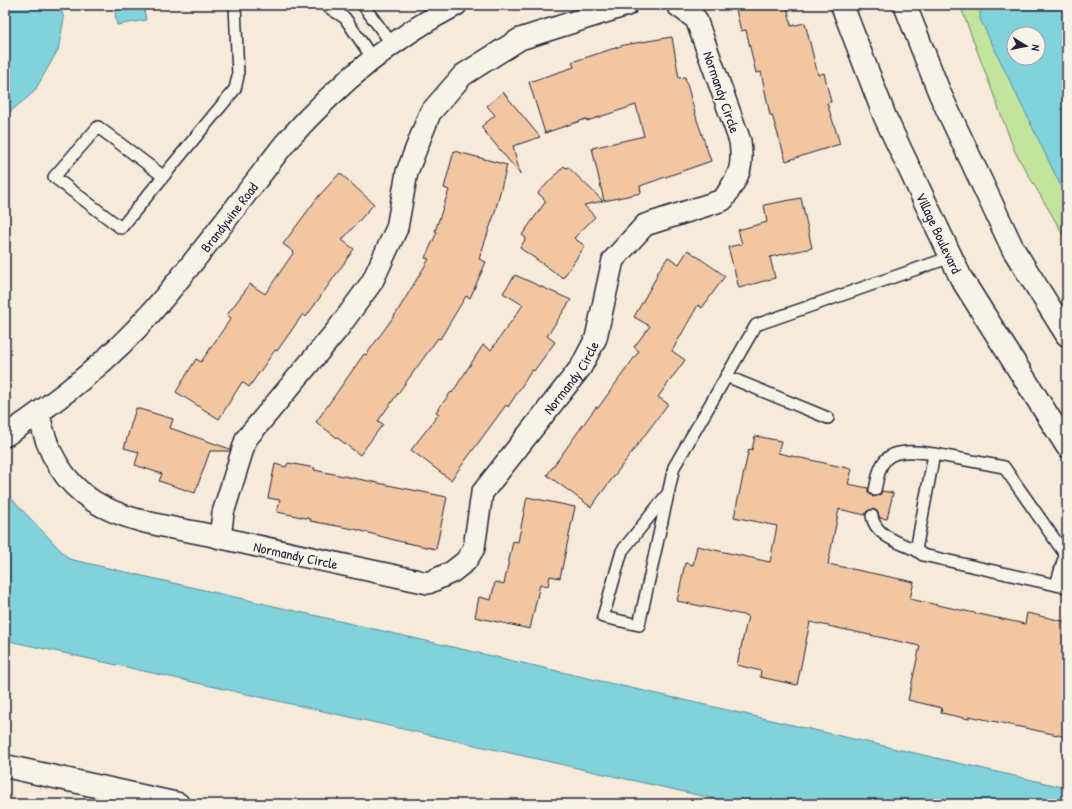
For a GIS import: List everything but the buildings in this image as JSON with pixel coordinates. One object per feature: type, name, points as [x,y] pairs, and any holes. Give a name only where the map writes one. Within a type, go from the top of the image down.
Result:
[{"type":"main road","name":"Village Boulevard","points":[[842,5],[885,117],[961,278],[1067,446]]},
{"type":"main road","points":[[905,5],[940,94],[1013,249],[1067,335]]},
{"type":"main road","points":[[5,766],[178,804]]},
{"type":"street","name":"Brandywine Road","points":[[5,436],[39,414],[78,383],[110,355],[150,315],[188,269],[286,142],[312,113],[392,44],[456,5]]},
{"type":"street","points":[[220,538],[223,513],[246,439],[337,330],[372,282],[397,228],[407,172],[430,113],[463,75],[520,39],[626,5]]},
{"type":"street","name":"Normandy Circle","points":[[39,414],[46,443],[60,469],[69,481],[92,500],[105,508],[124,515],[220,538],[428,583],[452,572],[466,561],[474,548],[482,494],[581,367],[596,338],[613,260],[645,225],[723,200],[738,175],[742,159],[740,141],[699,26],[696,19],[677,5]]},
{"type":"lane","points":[[163,176],[98,127],[54,176],[121,228],[235,88],[238,76],[236,5]]},
{"type":"lane","points":[[325,5],[345,18],[373,59]]},
{"type":"lane","points":[[363,5],[392,44]]},
{"type":"lane","points":[[669,492],[622,551],[603,617],[639,625],[669,492],[674,467],[756,325],[951,257]]},
{"type":"lane","points":[[726,376],[828,418]]},
{"type":"lane","points":[[872,516],[873,523],[887,537],[916,550],[922,555],[1062,586],[1063,561],[1067,557],[1004,467],[909,451],[892,455],[882,464],[875,490]]},
{"type":"lane","points":[[916,550],[934,454]]},
{"type":"green space","points":[[960,5],[1067,5],[1067,241],[1015,152]]},
{"type":"water","points":[[5,5],[60,5],[64,19],[58,50],[34,92],[5,116]]},
{"type":"water","points":[[143,5],[146,20],[117,25],[114,6]]},
{"type":"water","points":[[980,5],[1067,5],[1067,199],[980,19]]},
{"type":"water","points":[[5,492],[69,559],[1067,788],[1067,804],[738,804],[5,640]]}]
